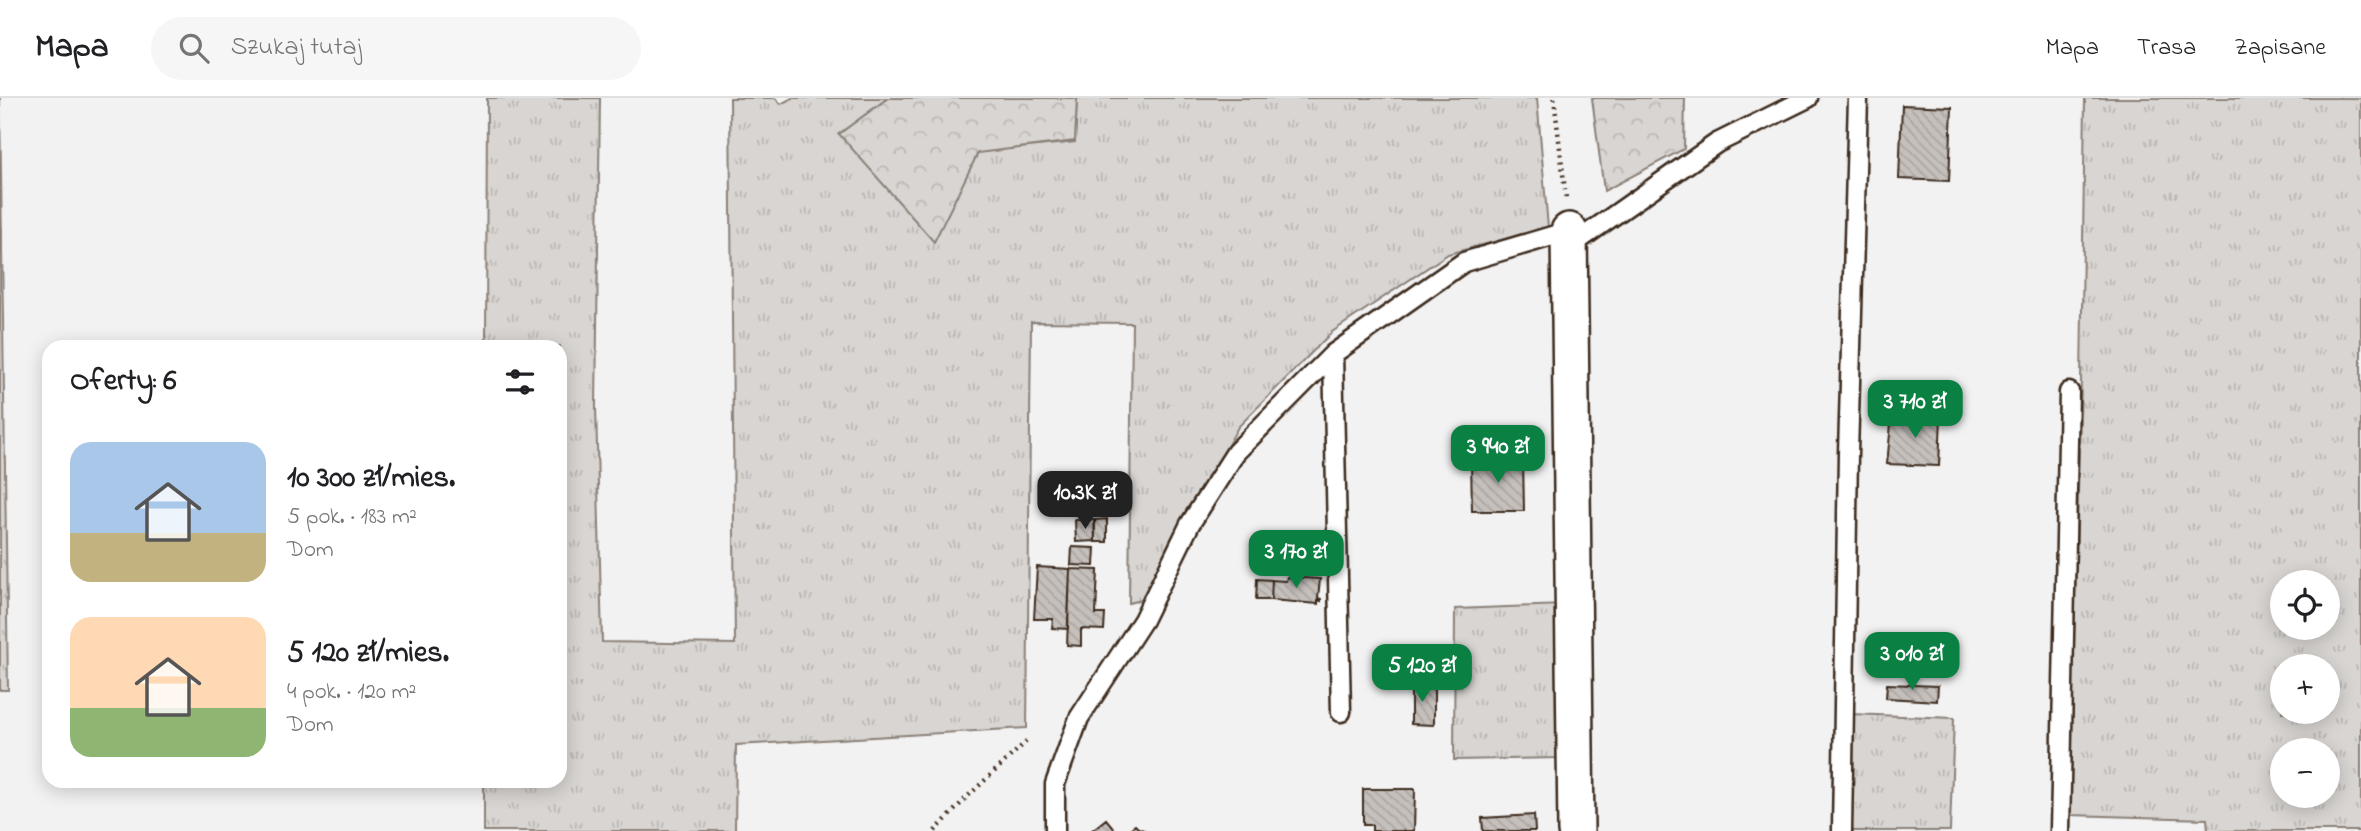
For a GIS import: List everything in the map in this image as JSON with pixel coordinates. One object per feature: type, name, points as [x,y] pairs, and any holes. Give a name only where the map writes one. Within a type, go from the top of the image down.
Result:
[{"type":"street","points":[[1569,239],[1576,831]]},
{"type":"lane","points":[[1055,831],[1055,784],[1080,718],[1143,620],[1190,524],[1236,452],[1333,354],[1464,262],[1569,239],[1717,144],[1808,98]]},
{"type":"lane","points":[[1842,831],[1847,460],[1857,98]]},
{"type":"lane","points":[[1333,354],[1341,712]]},
{"type":"lane","points":[[2060,831],[2069,392]]},
{"type":"path","points":[[1554,98],[1569,239]]},
{"type":"path","points":[[935,831],[1028,740]]},
{"type":"green space","points":[[0,98],[8,690],[0,690]]},
{"type":"green space","points":[[487,98],[600,98],[596,406],[602,642],[735,644],[730,98],[775,98],[781,104],[792,98],[888,98],[839,134],[978,152],[1075,142],[1077,98],[1537,98],[1548,228],[1448,254],[1332,332],[1238,427],[1141,600],[1129,603],[1132,323],[1031,322],[1027,728],[736,745],[735,831],[484,831],[484,788],[567,788],[567,340],[486,340]]},
{"type":"green space","points":[[888,98],[1077,98],[1075,141],[978,153],[934,242],[839,134]]},
{"type":"green space","points":[[1592,98],[1685,98],[1684,149],[1604,191]]},
{"type":"green space","points":[[2085,98],[2361,98],[2361,831],[2208,831],[2207,819],[2069,815],[2081,382]]},
{"type":"green space","points":[[1564,605],[1564,758],[1454,760],[1455,609]]},
{"type":"green space","points":[[1850,714],[1954,718],[1950,831],[1848,831]]},
{"type":"building","points":[[1902,105],[1952,107],[1949,181],[1899,179]]},
{"type":"building","points":[[1892,414],[1941,416],[1939,466],[1887,464]]},
{"type":"building","points":[[1523,458],[1524,511],[1472,511],[1471,459]]},
{"type":"building","points":[[1107,519],[1107,542],[1095,542],[1095,520]]},
{"type":"building","points":[[1075,520],[1094,520],[1095,541],[1076,542]]},
{"type":"building","points":[[1072,547],[1095,548],[1094,566],[1071,565]]},
{"type":"building","points":[[1037,567],[1070,569],[1068,629],[1052,628],[1053,619],[1034,619]]},
{"type":"building","points":[[1070,569],[1098,570],[1096,614],[1105,614],[1104,630],[1081,629],[1081,646],[1067,645]]},
{"type":"building","points":[[1287,577],[1320,579],[1318,598],[1321,601],[1318,600],[1318,604],[1271,600],[1272,580],[1286,581]]},
{"type":"building","points":[[1257,579],[1272,580],[1271,600],[1256,600]]},
{"type":"building","points":[[1411,683],[1434,684],[1434,725],[1411,724]]},
{"type":"building","points":[[1887,684],[1938,686],[1937,701],[1886,698]]},
{"type":"building","points":[[1363,789],[1415,789],[1414,831],[1372,831],[1372,825],[1363,825]]},
{"type":"building","points":[[1534,815],[1535,831],[1483,831],[1482,818]]},
{"type":"building","points":[[1106,819],[1116,831],[1091,831]]},
{"type":"building","points":[[1135,825],[1138,828],[1146,831],[1127,831]]}]
